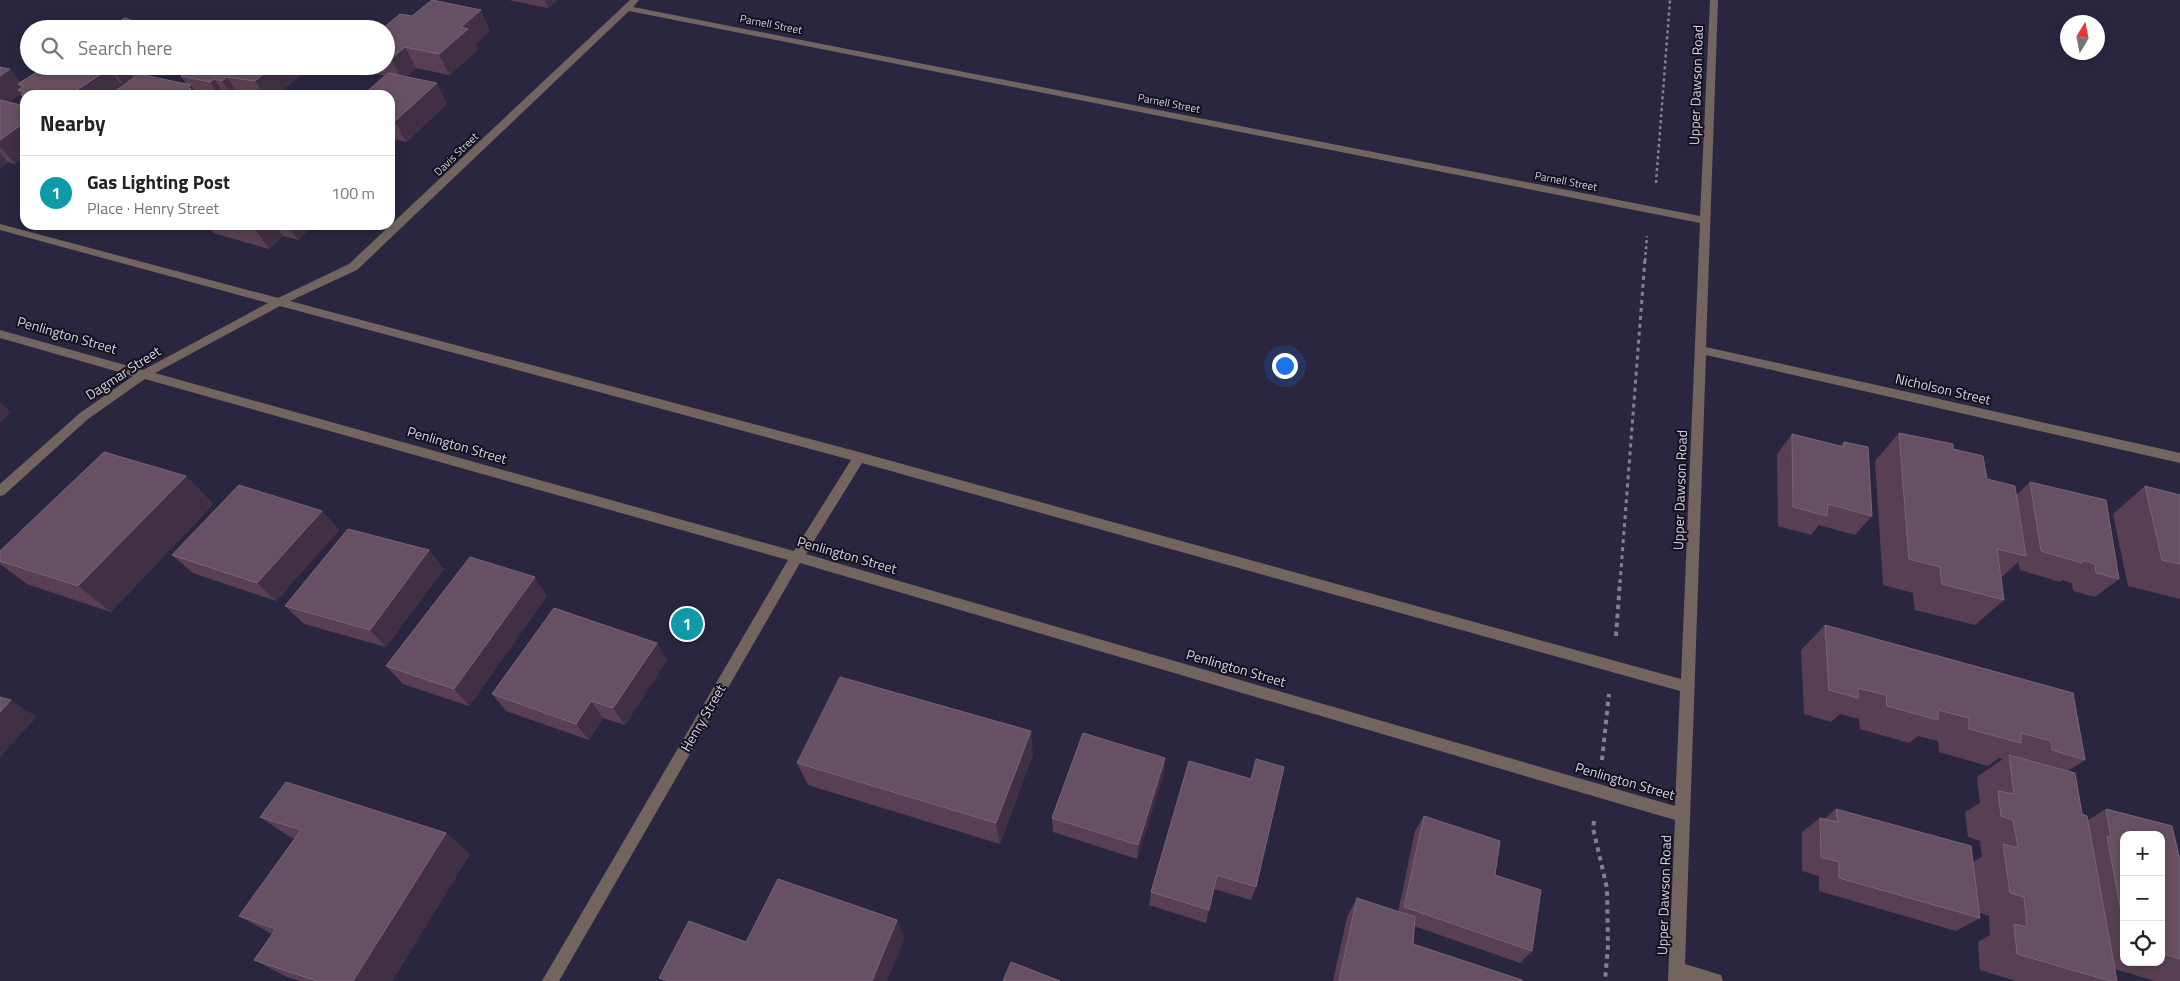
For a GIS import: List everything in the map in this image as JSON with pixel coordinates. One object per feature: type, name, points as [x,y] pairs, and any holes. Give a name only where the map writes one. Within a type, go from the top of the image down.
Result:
[{"type":"street","name":"Davis Street","points":[[395,227],[635,0]]},
{"type":"street","name":"Upper Dawson Road","points":[[1676,975],[1714,0]]},
{"type":"street","name":"Parnell Street","points":[[627,8],[1706,221]]},
{"type":"street","points":[[0,227],[859,457],[1687,687]]},
{"type":"street","name":"Davis Street","points":[[278,302],[353,267],[392,230]]},
{"type":"street","name":"Dagmar Street","points":[[0,491],[84,416],[144,374],[278,302]]},
{"type":"street","name":"Penlington Street","points":[[0,334],[797,557],[1682,815]]},
{"type":"street","name":"Nicholson Street","points":[[1700,350],[2180,458]]},
{"type":"street","name":"Henry Street","points":[[550,981],[797,557],[859,457]]},
{"type":"street","points":[[1676,975],[1715,981]]},
{"type":"path","points":[[1605,981],[1608,946],[1607,888],[1593,828],[1612,666],[1647,228],[1655,190],[1670,0]]},
{"type":"building","points":[[432,0],[481,10],[461,27],[468,29],[439,54],[405,47],[395,56],[395,20],[393,20],[400,14],[412,16]]},
{"type":"building","points":[[0,67],[10,69],[0,76]]},
{"type":"building","points":[[395,74],[437,83],[395,121],[395,90],[369,90],[386,75]]},
{"type":"building","points":[[32,75],[100,75],[77,90],[20,91],[18,90],[24,86],[18,84]]},
{"type":"building","points":[[138,75],[191,85],[188,88],[191,89],[190,90],[117,90]]},
{"type":"building","points":[[262,75],[255,81],[227,77],[222,81],[214,79],[210,82],[181,76]]},
{"type":"building","points":[[0,100],[20,105],[20,126],[0,140]]},
{"type":"building","points":[[1899,433],[1953,444],[1953,449],[1983,456],[1987,479],[2015,486],[2026,556],[1997,549],[2004,600],[1942,584],[1940,567],[1909,559]]},
{"type":"building","points":[[1792,434],[1844,447],[1844,442],[1868,447],[1872,516],[1828,504],[1827,516],[1793,507]]},
{"type":"building","points":[[104,452],[186,476],[78,586],[0,561],[0,551]]},
{"type":"building","points":[[2030,482],[2106,500],[2119,579],[2096,573],[2095,564],[2082,560],[2082,563],[2041,551]]},
{"type":"building","points":[[239,485],[322,511],[257,583],[172,555]]},
{"type":"building","points":[[2145,486],[2180,495],[2180,564],[2162,560]]},
{"type":"building","points":[[348,529],[429,550],[370,630],[285,606]]},
{"type":"building","points":[[470,557],[535,577],[454,689],[386,666]]},
{"type":"building","points":[[554,608],[657,643],[613,708],[591,701],[576,724],[492,694]]},
{"type":"building","points":[[1825,625],[2073,693],[2085,760],[2052,750],[2051,741],[2021,733],[2021,743],[1969,729],[1969,718],[1938,710],[1938,720],[1887,706],[1886,695],[1858,688],[1858,698],[1829,690]]},
{"type":"building","points":[[840,677],[1031,731],[996,823],[797,763]]},
{"type":"building","points":[[0,697],[11,700],[0,712]]},
{"type":"building","points":[[1083,733],[1165,758],[1138,845],[1052,818]]},
{"type":"building","points":[[2009,755],[2075,773],[2082,814],[2087,816],[2117,981],[2110,981],[2017,954],[2014,924],[2027,927],[2024,897],[2010,893],[2003,844],[2018,848],[2013,820],[2001,816],[1998,791],[2014,794]]},
{"type":"building","points":[[1256,759],[1284,767],[1256,887],[1217,875],[1209,910],[1151,892],[1189,761],[1251,779]]},
{"type":"building","points":[[286,782],[446,833],[353,981],[317,981],[254,960],[276,929],[239,916],[301,830],[260,817]]},
{"type":"building","points":[[1836,809],[1971,846],[1980,918],[1839,878],[1839,862],[1821,857],[1820,818],[1838,822]]},
{"type":"building","points":[[2106,809],[2172,826],[2180,856],[2180,959],[2165,954],[2165,831],[2120,831],[2120,906],[2107,836],[2111,838]]},
{"type":"building","points":[[1424,816],[1500,841],[1495,875],[1541,890],[1532,951],[1404,907]]},
{"type":"building","points":[[778,879],[897,920],[872,981],[668,981],[659,978],[689,921],[746,942]]},
{"type":"building","points":[[1357,898],[1415,917],[1413,944],[1522,981],[1339,981]]},
{"type":"building","points":[[1011,962],[1060,981],[1003,981]]},
{"type":"place","name":"Gas Lighting Post","points":[[687,624]]}]
